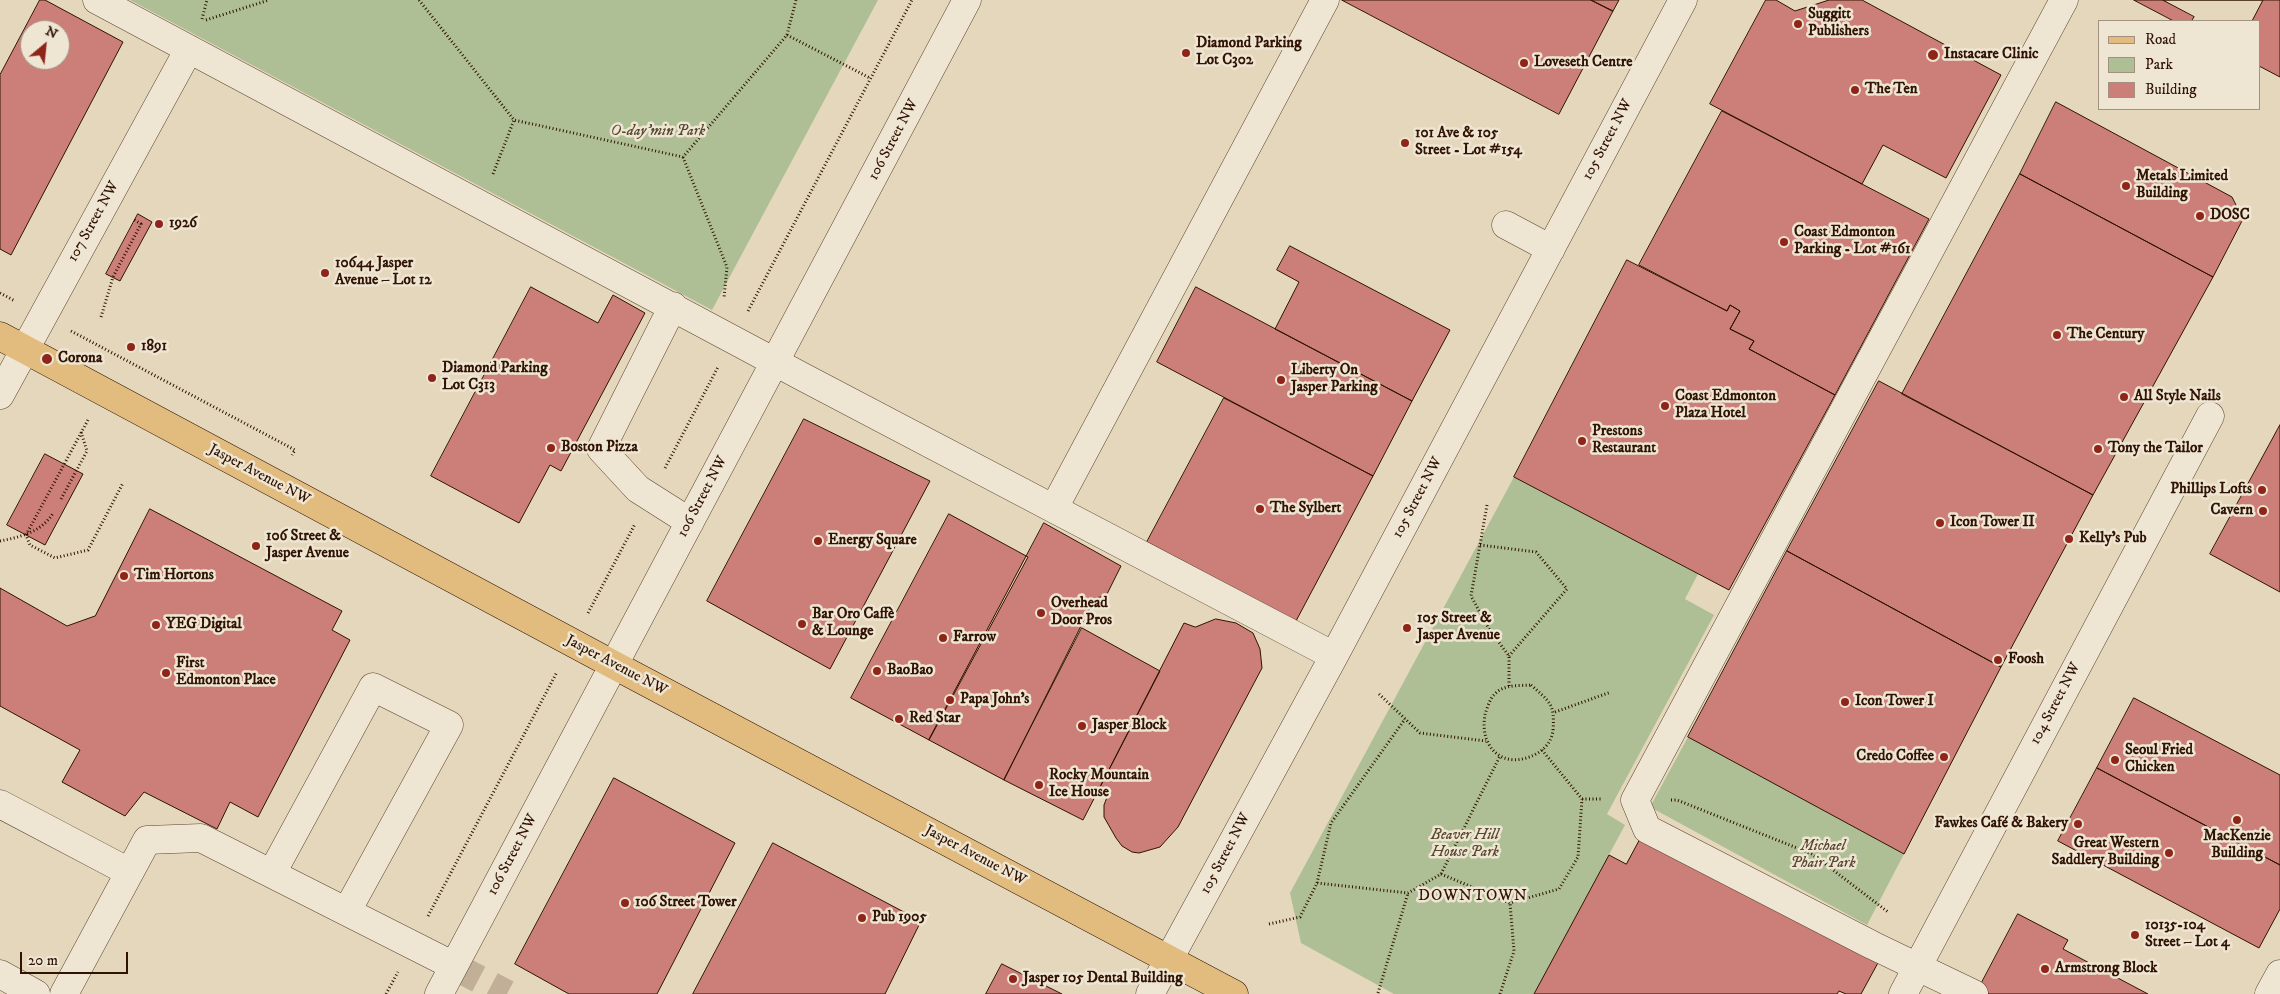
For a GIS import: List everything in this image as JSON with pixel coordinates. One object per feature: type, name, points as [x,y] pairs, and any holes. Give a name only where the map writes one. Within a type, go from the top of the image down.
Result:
[{"type":"main road","name":"Jasper Avenue NW","points":[[0,336],[1234,994]]},
{"type":"street","points":[[98,0],[673,306],[774,362],[1334,656]]},
{"type":"street","name":"106 Street NW","points":[[439,994],[968,0]]},
{"type":"street","points":[[1054,508],[1325,0]]},
{"type":"street","name":"105 Street NW","points":[[1150,994],[1334,656],[1683,0]]},
{"type":"street","points":[[1974,994],[1917,967],[1647,829],[1635,800],[2064,0]]},
{"type":"street","name":"107 Street NW","points":[[0,395],[188,49]]},
{"type":"street","points":[[1506,225],[1551,249]]},
{"type":"street","points":[[673,306],[601,449],[638,489],[690,522]]},
{"type":"street","name":"104 Street NW","points":[[1903,994],[2210,416]]},
{"type":"street","points":[[272,873],[373,687],[449,724],[347,911]]},
{"type":"street","points":[[0,804],[130,872]]},
{"type":"street","points":[[64,994],[147,840],[201,838],[454,966]]},
{"type":"street","points":[[0,974],[36,994]]},
{"type":"street","points":[[2269,994],[2280,974]]},
{"type":"path","points":[[208,0],[201,22],[268,0]]},
{"type":"path","points":[[419,0],[514,120],[684,157]]},
{"type":"path","points":[[684,157],[787,35],[796,0]]},
{"type":"path","points":[[787,35],[870,78]]},
{"type":"path","points":[[492,177],[514,120]]},
{"type":"path","points":[[684,157],[727,267],[724,300],[725,328],[728,336]]},
{"type":"path","points":[[101,317],[113,277],[137,232]]},
{"type":"path","points":[[70,324],[67,330],[294,450],[291,457]]},
{"type":"path","points":[[61,499],[87,451],[81,432]]},
{"type":"path","points":[[26,535],[74,445]]},
{"type":"path","points":[[26,535],[30,544],[55,558],[88,550],[123,483]]},
{"type":"path","points":[[1487,505],[1471,596],[1489,629],[1508,656],[1509,686]]},
{"type":"path","points":[[0,541],[26,535],[48,521],[53,513]]},
{"type":"path","points":[[1480,546],[1536,552],[1567,589],[1508,656]]},
{"type":"path","points":[[1531,685],[1544,697],[1555,712],[1552,738],[1542,750],[1528,758],[1511,759],[1500,756],[1490,748],[1486,741],[1483,728],[1487,708],[1494,694],[1509,686],[1531,685]]},
{"type":"path","points":[[1555,712],[1611,692]]},
{"type":"path","points":[[1379,694],[1420,733],[1486,741]]},
{"type":"path","points":[[1269,924],[1300,917],[1318,883],[1331,823],[1405,719]]},
{"type":"path","points":[[1442,874],[1510,903],[1559,889],[1578,857],[1582,799],[1542,750]]},
{"type":"path","points":[[1318,883],[1408,893],[1442,874],[1500,756]]},
{"type":"path","points":[[1677,800],[1812,854],[1888,912]]},
{"type":"path","points":[[1378,992],[1408,893]]},
{"type":"path","points":[[1500,994],[1514,951],[1510,903]]},
{"type":"green space","name":"O-day'min Park","points":[[130,0],[878,0],[712,310]]},
{"type":"green space","name":"Beaver Hill House Park","points":[[1514,477],[1698,574],[1685,599],[1714,615],[1607,814],[1625,825],[1534,994],[1394,994],[1301,943],[1290,893]]},
{"type":"green space","name":"Michael Phair Park","points":[[1688,737],[1904,854],[1867,925],[1650,807]]},
{"type":"building","points":[[40,0],[45,0],[123,42],[11,255],[0,249],[0,75],[20,38],[20,70],[70,70],[70,20],[29,20]]},
{"type":"building","name":"Loveseth Centre","points":[[1342,0],[1591,0],[1613,11],[1559,114]]},
{"type":"building","points":[[1591,0],[1619,0],[1613,11]]},
{"type":"building","name":"The Ten","points":[[1766,0],[1776,0],[1795,11],[1829,0],[1862,0],[2001,75],[1946,178],[1883,145],[1862,184],[1710,104]]},
{"type":"building","points":[[2134,0],[2280,0],[2280,77],[2260,67],[2260,20],[2172,20]]},
{"type":"building","points":[[2163,0],[2263,0],[2253,20],[2192,20],[2194,17]]},
{"type":"building","name":"Metals Limited Building","points":[[2056,102],[2232,197],[2243,219],[2213,277],[2020,174]]},
{"type":"building","name":"Coast Edmonton Parking - Lot #161","points":[[1722,111],[1929,219],[1835,395],[1749,349],[1754,341],[1730,329],[1740,311],[1730,305],[1727,311],[1639,265]]},
{"type":"building","name":"The Century","points":[[2020,174],[2213,277],[2093,495],[1902,394]]},
{"type":"building","points":[[138,214],[152,222],[120,281],[106,274]]},
{"type":"building","points":[[1290,246],[1450,330],[1412,401],[1275,329],[1299,282],[1277,270]]},
{"type":"building","name":"Coast Edmonton Plaza Hotel","points":[[1627,260],[1727,311],[1730,305],[1740,311],[1730,329],[1754,341],[1749,349],[1835,395],[1729,590],[1514,477]]},
{"type":"building","points":[[531,287],[598,323],[613,295],[645,313],[561,471],[550,465],[519,523],[431,476]]},
{"type":"building","name":"Liberty On Jasper Parking","points":[[1196,287],[1412,401],[1373,476],[1157,362]]},
{"type":"building","name":"Icon Tower II","points":[[1879,381],[2093,495],[2001,667],[1787,551]]},
{"type":"building","name":"The Sylbert","points":[[1224,398],[1373,476],[1296,621],[1147,542]]},
{"type":"building","name":"Energy Square","points":[[804,419],[930,481],[830,669],[707,601]]},
{"type":"building","name":"Phillips Lofts","points":[[2280,425],[2280,592],[2210,554]]},
{"type":"building","points":[[45,454],[83,474],[45,545],[7,525]]},
{"type":"building","name":"First Edmonton Place","points":[[150,509],[342,611],[332,630],[350,640],[258,817],[230,802],[217,829],[144,792],[125,816],[62,782],[80,750],[0,706],[0,588],[67,626],[95,616]]},
{"type":"building","points":[[949,514],[1028,557],[929,740],[851,698]]},
{"type":"building","points":[[1044,523],[1121,566],[1106,596],[1095,598],[1004,780],[929,740]]},
{"type":"building","name":"Icon Tower I","points":[[1787,551],[2001,667],[1904,854],[1688,737]]},
{"type":"building","points":[[1216,619],[1236,623],[1253,633],[1260,649],[1262,668],[1178,827],[1160,847],[1139,853],[1132,852],[1122,846],[1104,817],[1104,805],[1109,792],[1100,787],[1184,623],[1195,627]]},
{"type":"building","name":"Jasper Block","points":[[1082,628],[1160,671],[1083,820],[1004,780]]},
{"type":"building","name":"MacKenzie Building","points":[[2134,698],[2280,775],[2280,865],[2097,768]]},
{"type":"building","name":"Great Western Saddlery Building","points":[[2097,768],[2280,865],[2280,909],[2259,948],[2058,841]]},
{"type":"building","name":"106 Street Tower","points":[[614,778],[735,843],[657,994],[569,994],[515,964]]},
{"type":"building","points":[[1643,834],[1879,961],[1861,994],[1846,994],[1839,991],[1837,994],[1534,994],[1609,855],[1626,864]]},
{"type":"building","points":[[773,843],[921,921],[885,994],[693,994]]},
{"type":"building","name":"Armstrong Block","points":[[2018,914],[2068,940],[2063,949],[2148,994],[1989,994],[1979,988]]},
{"type":"building","name":"Jasper 105 Dental Building","points":[[1002,964],[1062,994],[986,994]]},
{"type":"tunnel","points":[[454,966],[507,994]]},
{"type":"place","name":"Suggitt Publishers","points":[[1798,24]]},
{"type":"place","name":"Diamond Parking Lot C302","points":[[1186,53]]},
{"type":"place","name":"Instacare Clinic","points":[[1933,55]]},
{"type":"place","name":"Loveseth Centre","points":[[1524,63]]},
{"type":"place","name":"The Ten","points":[[1855,90]]},
{"type":"place","name":"101 Ave & 105 Street - Lot #154","points":[[1405,143]]},
{"type":"place","name":"Metals Limited Building","points":[[2126,186]]},
{"type":"place","name":"DOSC","points":[[2200,216]]},
{"type":"place","name":"1926","points":[[159,224]]},
{"type":"place","name":"Coast Edmonton Parking - Lot #161","points":[[1784,242]]},
{"type":"place","name":"10644 Jasper Avenue – Lot 12","points":[[325,273]]},
{"type":"place","name":"The Century","points":[[2057,335]]},
{"type":"place","name":"1891","points":[[131,347]]},
{"type":"place","name":"Corona","points":[[47,359]]},
{"type":"place","name":"Diamond Parking Lot C313","points":[[432,378]]},
{"type":"place","name":"Liberty On Jasper Parking","points":[[1281,380]]},
{"type":"place","name":"All Style Nails","points":[[2124,397]]},
{"type":"place","name":"Coast Edmonton Plaza Hotel","points":[[1665,406]]},
{"type":"place","name":"Prestons Restaurant","points":[[1582,441]]},
{"type":"place","name":"Boston Pizza","points":[[551,448]]},
{"type":"place","name":"Tony the Tailor","points":[[2098,449]]},
{"type":"place","name":"Phillips Lofts","points":[[2262,490]]},
{"type":"place","name":"The Sylbert","points":[[1260,509]]},
{"type":"place","name":"Cavern","points":[[2263,511]]},
{"type":"place","name":"Icon Tower II","points":[[1940,523]]},
{"type":"place","name":"Kelly's Pub","points":[[2069,539]]},
{"type":"place","name":"Energy Square","points":[[818,541]]},
{"type":"place","name":"106 Street & Jasper Avenue","points":[[256,546]]},
{"type":"place","name":"Tim Hortons","points":[[124,576]]},
{"type":"place","name":"Overhead Door Pros","points":[[1041,613]]},
{"type":"place","name":"Bar Oro Caffè & Lounge","points":[[802,624]]},
{"type":"place","name":"YEG Digital","points":[[156,625]]},
{"type":"place","name":"105 Street & Jasper Avenue","points":[[1407,628]]},
{"type":"place","name":"Farrow","points":[[943,638]]},
{"type":"place","name":"Foosh","points":[[1998,660]]},
{"type":"place","name":"BaoBao","points":[[877,671]]},
{"type":"place","name":"First Edmonton Place","points":[[166,673]]},
{"type":"place","name":"Papa John's","points":[[950,700]]},
{"type":"place","name":"Icon Tower I","points":[[1845,702]]},
{"type":"place","name":"Red Star","points":[[899,719]]},
{"type":"place","name":"Jasper Block","points":[[1082,726]]},
{"type":"place","name":"Credo Coffee","points":[[1944,757]]},
{"type":"place","name":"Seoul Fried Chicken","points":[[2115,760]]},
{"type":"place","name":"Rocky Mountain Ice House","points":[[1039,785]]},
{"type":"place","name":"MacKenzie Building","points":[[2237,820]]},
{"type":"place","name":"Fawkes Café & Bakery","points":[[2078,824]]},
{"type":"place","name":"Great Western Saddlery Building","points":[[2169,853]]},
{"type":"place","name":"106 Street Tower","points":[[625,903]]},
{"type":"place","name":"Pub 1905","points":[[862,918]]},
{"type":"place","name":"10135-104 Street – Lot 4","points":[[2135,935]]},
{"type":"place","name":"Armstrong Block","points":[[2045,969]]},
{"type":"place","name":"Jasper 105 Dental Building","points":[[1013,979]]},
{"type":"district","name":"DOWNTOWN","points":[[1473,897]]}]
